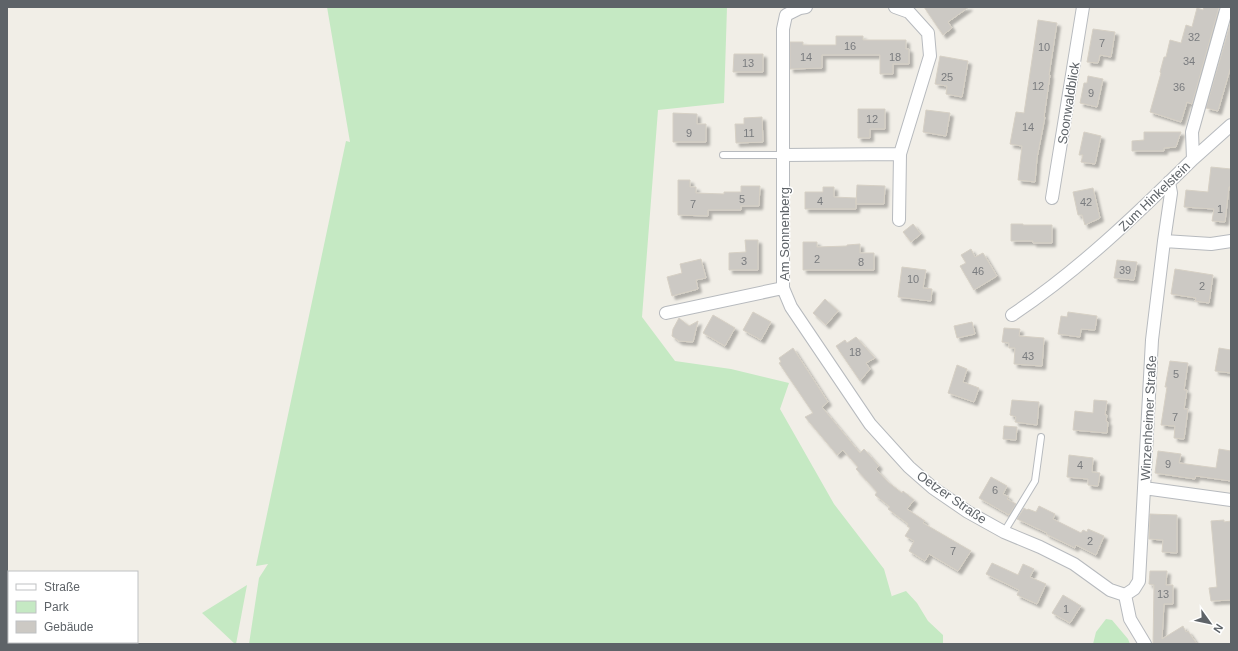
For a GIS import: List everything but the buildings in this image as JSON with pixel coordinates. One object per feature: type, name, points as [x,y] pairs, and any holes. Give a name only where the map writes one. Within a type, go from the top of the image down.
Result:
[{"type":"street","name":"Am Sonnenberg","points":[[666,313],[783,288],[783,29],[786,15],[800,8],[806,7]]},
{"type":"street","points":[[895,7],[909,12],[928,33],[930,56],[900,154],[899,220]]},
{"type":"street","name":"Soonwaldblick","points":[[1052,198],[1083,7]]},
{"type":"street","name":"Zum Hinkelstein","points":[[1012,315],[1035,300],[1105,243],[1193,159],[1192,132],[1227,7]]},
{"type":"street","points":[[1193,159],[1231,125]]},
{"type":"street","points":[[784,156],[900,154]]},
{"type":"street","name":"Winzenheimer Straße","points":[[1125,595],[1134,589],[1139,581],[1152,340],[1171,193],[1169,182]]},
{"type":"street","points":[[1164,241],[1211,244],[1231,241]]},
{"type":"street","name":"Oetzer Straße","points":[[783,288],[791,307],[870,424],[909,467],[933,488],[968,512],[1004,532],[1040,547],[1074,564],[1110,590],[1125,595]]},
{"type":"street","points":[[1144,488],[1231,500]]},
{"type":"street","points":[[1125,595],[1130,619],[1145,644]]},
{"type":"lane","points":[[723,156],[784,156]]},
{"type":"lane","points":[[1004,532],[1035,481],[1041,437]]},
{"type":"green space","points":[[327,7],[727,7],[724,103],[658,110],[642,317],[675,361],[731,369],[789,383],[780,409],[834,504],[884,569],[892,597],[906,591],[917,603],[928,621],[943,635],[943,644],[249,644],[259,578],[268,564],[256,566],[346,141],[350,142]]},
{"type":"green space","points":[[247,585],[236,644],[235,644],[202,613]]},
{"type":"green space","points":[[1106,619],[1112,620],[1128,639],[1130,644],[1093,644],[1096,632]]}]
